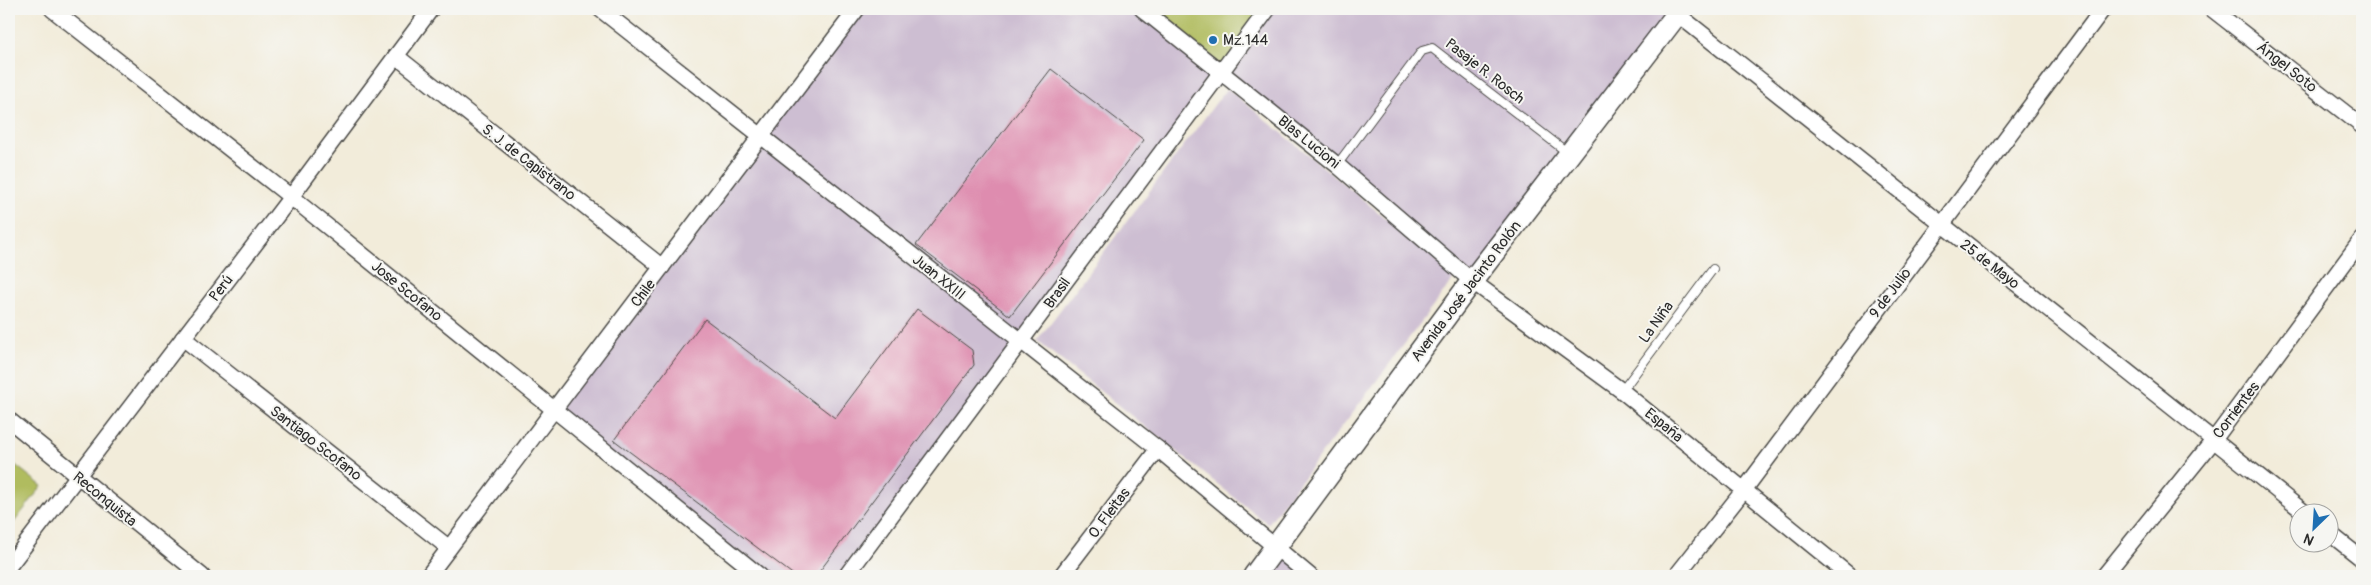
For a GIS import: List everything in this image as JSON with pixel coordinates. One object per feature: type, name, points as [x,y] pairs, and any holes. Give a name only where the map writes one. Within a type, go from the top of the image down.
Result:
[{"type":"street","name":"Jose Scofano","points":[[52,9],[291,197],[760,576]]},
{"type":"street","name":"Perú","points":[[9,566],[291,197],[431,9]]},
{"type":"street","name":"Juan XXIII","points":[[600,9],[1158,449],[1310,576]]},
{"type":"street","name":"Chile","points":[[428,576],[857,9]]},
{"type":"street","name":"Blas Lucioni","points":[[1142,9],[1337,165],[1472,281]]},
{"type":"street","name":"Brasil","points":[[846,576],[1268,9]]},
{"type":"street","name":"9 de Julio","points":[[1676,576],[1744,490],[2103,9]]},
{"type":"street","name":"Ángel Soto","points":[[2212,9],[2362,126]]},
{"type":"street","name":"25 de Mayo","points":[[1676,10],[1941,225],[2291,502]]},
{"type":"street","name":"Avenida José Jacinto Rolón","points":[[1254,576],[1472,281],[1570,154],[1676,10]]},
{"type":"street","name":"S. J. de Capistrano","points":[[396,56],[662,267]]},
{"type":"street","name":"Corrientes","points":[[2104,576],[2213,440],[2362,239]]},
{"type":"street","name":"España","points":[[1472,281],[1622,391],[1850,576]]},
{"type":"street","name":"Santiago Scofano","points":[[183,338],[449,548]]},
{"type":"street","name":"Reconquista","points":[[9,420],[202,576]]},
{"type":"street","name":"O. Fleitas","points":[[1061,576],[1158,449]]},
{"type":"street","points":[[2338,540],[2362,559]]},
{"type":"lane","name":"Pasaje R. Rosch","points":[[1337,165],[1422,51],[1432,48],[1570,154]]},
{"type":"lane","name":"La Niña","points":[[1622,391],[1713,269]]},
{"type":"shaded area","points":[[857,9],[1670,9],[1472,281],[1220,71],[844,576],[760,576],[554,410]]},
{"type":"shaded area","points":[[1227,88],[1456,276],[1268,524],[1037,341]]},
{"type":"shaded area","points":[[1275,548],[1310,576],[1254,576]]},
{"type":"green space","name":"Mz.144","points":[[1142,9],[1268,9],[1220,71]]},
{"type":"green space","points":[[9,460],[42,486],[9,529]]},
{"type":"building","points":[[1051,69],[1144,140],[1010,316],[916,245]]},
{"type":"building","points":[[917,309],[972,350],[974,365],[816,576],[795,576],[614,440],[705,319],[835,418]]},
{"type":"place","name":"Mz.144","points":[[1213,40]]}]
